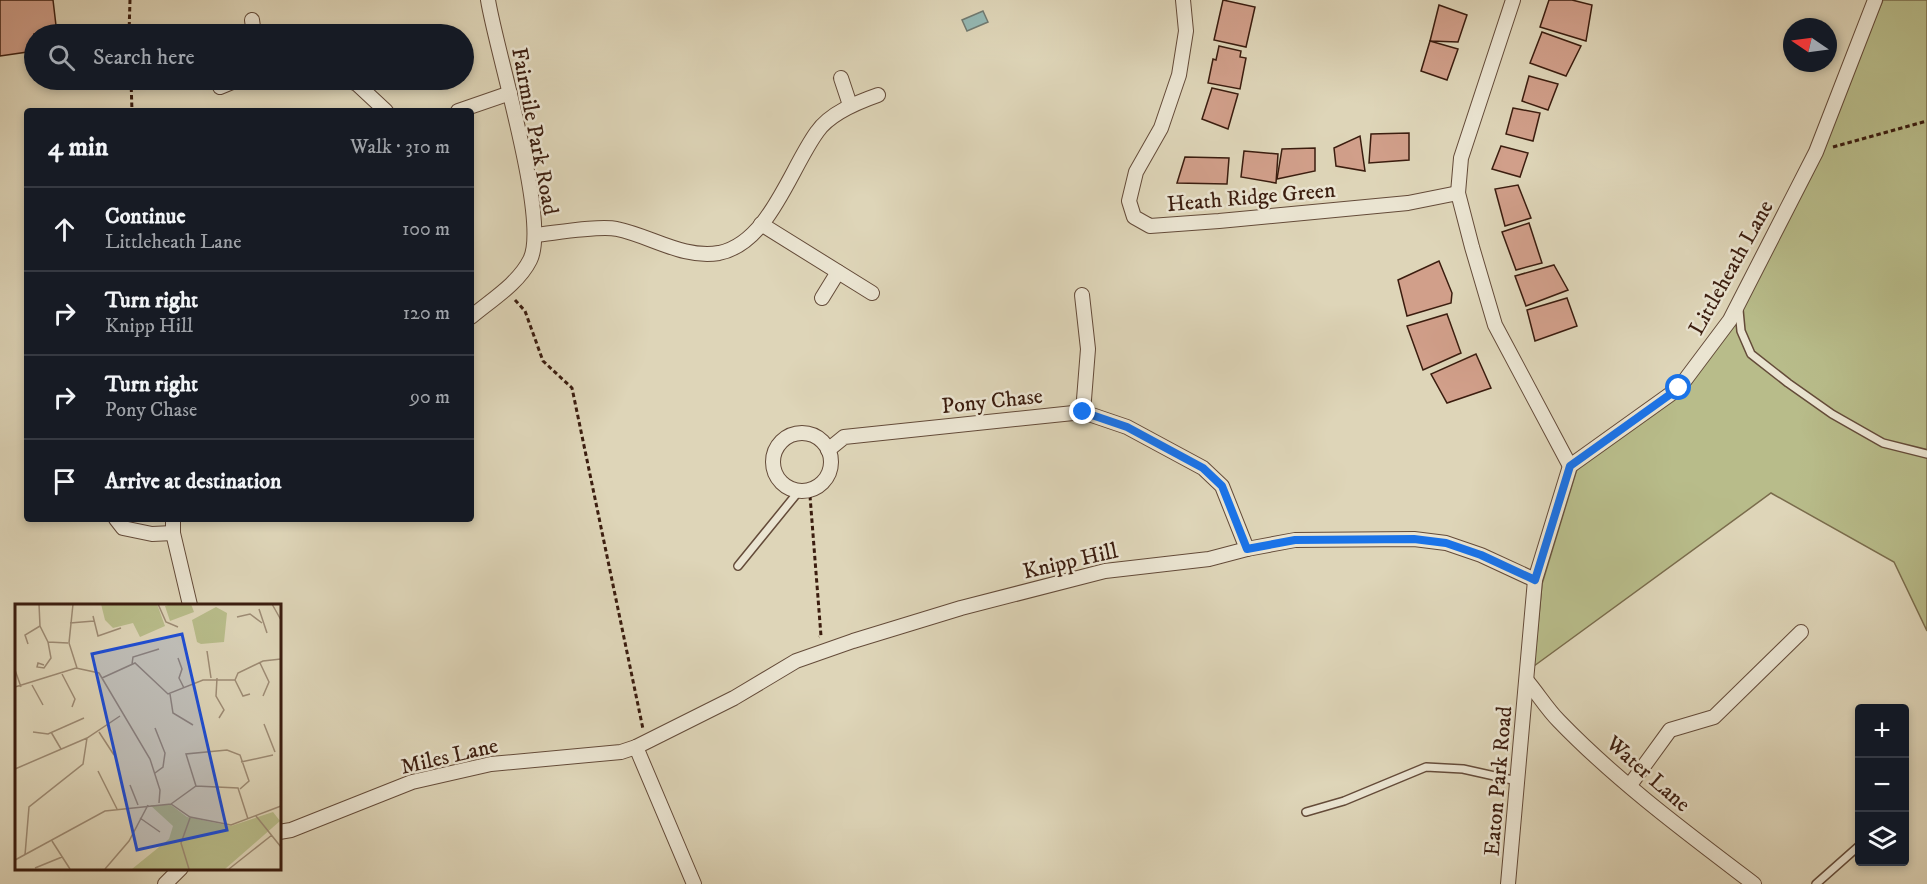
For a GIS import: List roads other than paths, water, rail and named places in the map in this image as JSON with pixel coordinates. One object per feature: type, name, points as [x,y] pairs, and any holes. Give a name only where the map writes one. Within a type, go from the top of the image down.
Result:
[{"type":"street","name":"Fairmile Park Road","points":[[474,315],[506,289],[522,272],[534,250],[535,235],[532,197],[488,0]]},
{"type":"street","name":"Heath Ridge Green","points":[[1183,0],[1186,31],[1179,75],[1161,128],[1136,172],[1129,201],[1134,218],[1150,226],[1208,222],[1408,203],[1458,193]]},
{"type":"street","points":[[1513,0],[1461,158],[1458,193],[1495,325],[1570,466],[1535,580],[1527,681]]},
{"type":"street","name":"Littleheath Lane","points":[[1570,466],[1679,388],[1716,340],[1738,304],[1816,152],[1875,0]]},
{"type":"street","points":[[252,20],[253,24]]},
{"type":"street","points":[[842,78],[850,105]]},
{"type":"street","points":[[363,90],[383,108]]},
{"type":"street","points":[[467,108],[510,93]]},
{"type":"street","points":[[535,235],[615,228],[693,254],[720,253],[750,238],[778,199],[818,130],[850,105],[879,94]]},
{"type":"street","points":[[761,224],[872,292]]},
{"type":"street","points":[[822,298],[838,272]]},
{"type":"street","points":[[1082,295],[1088,349],[1083,412]]},
{"type":"street","name":"Pony Chase","points":[[828,450],[844,437],[1083,412],[1127,427],[1203,468],[1222,486],[1247,549]]},
{"type":"street","points":[[804,434],[814,436],[822,442],[828,450],[830,466],[827,476],[818,486],[804,491],[782,484],[774,472],[773,462],[775,452],[787,437],[804,434]]},
{"type":"street","points":[[118,522],[123,528],[152,534],[173,526],[190,604]]},
{"type":"street","name":"Knipp Hill","points":[[641,745],[734,698],[796,661],[962,608],[1104,571],[1209,559],[1295,540],[1414,539],[1446,543],[1481,555],[1535,580]]},
{"type":"street","points":[[1630,785],[1670,730],[1714,717],[1802,632]]},
{"type":"street","name":"Eaton Park Road","points":[[1508,884],[1527,681]]},
{"type":"street","name":"Water Lane","points":[[1527,681],[1557,720],[1677,825],[1754,884]]},
{"type":"street","points":[[641,745],[694,884]]},
{"type":"street","name":"Miles Lane","points":[[280,832],[291,830],[412,782],[491,764],[621,752],[641,745]]},
{"type":"street","points":[[165,884],[179,869]]},
{"type":"lane","points":[[1738,304],[1741,331],[1751,354],[1760,362],[1832,414],[1883,443],[1927,454]]},
{"type":"lane","points":[[738,566],[804,491]]},
{"type":"lane","points":[[1306,812],[1344,801],[1426,767],[1463,769],[1517,781]]},
{"type":"lane","points":[[1816,884],[1855,849]]},
{"type":"water","points":[[983,11],[988,22],[967,31],[962,20]]}]
